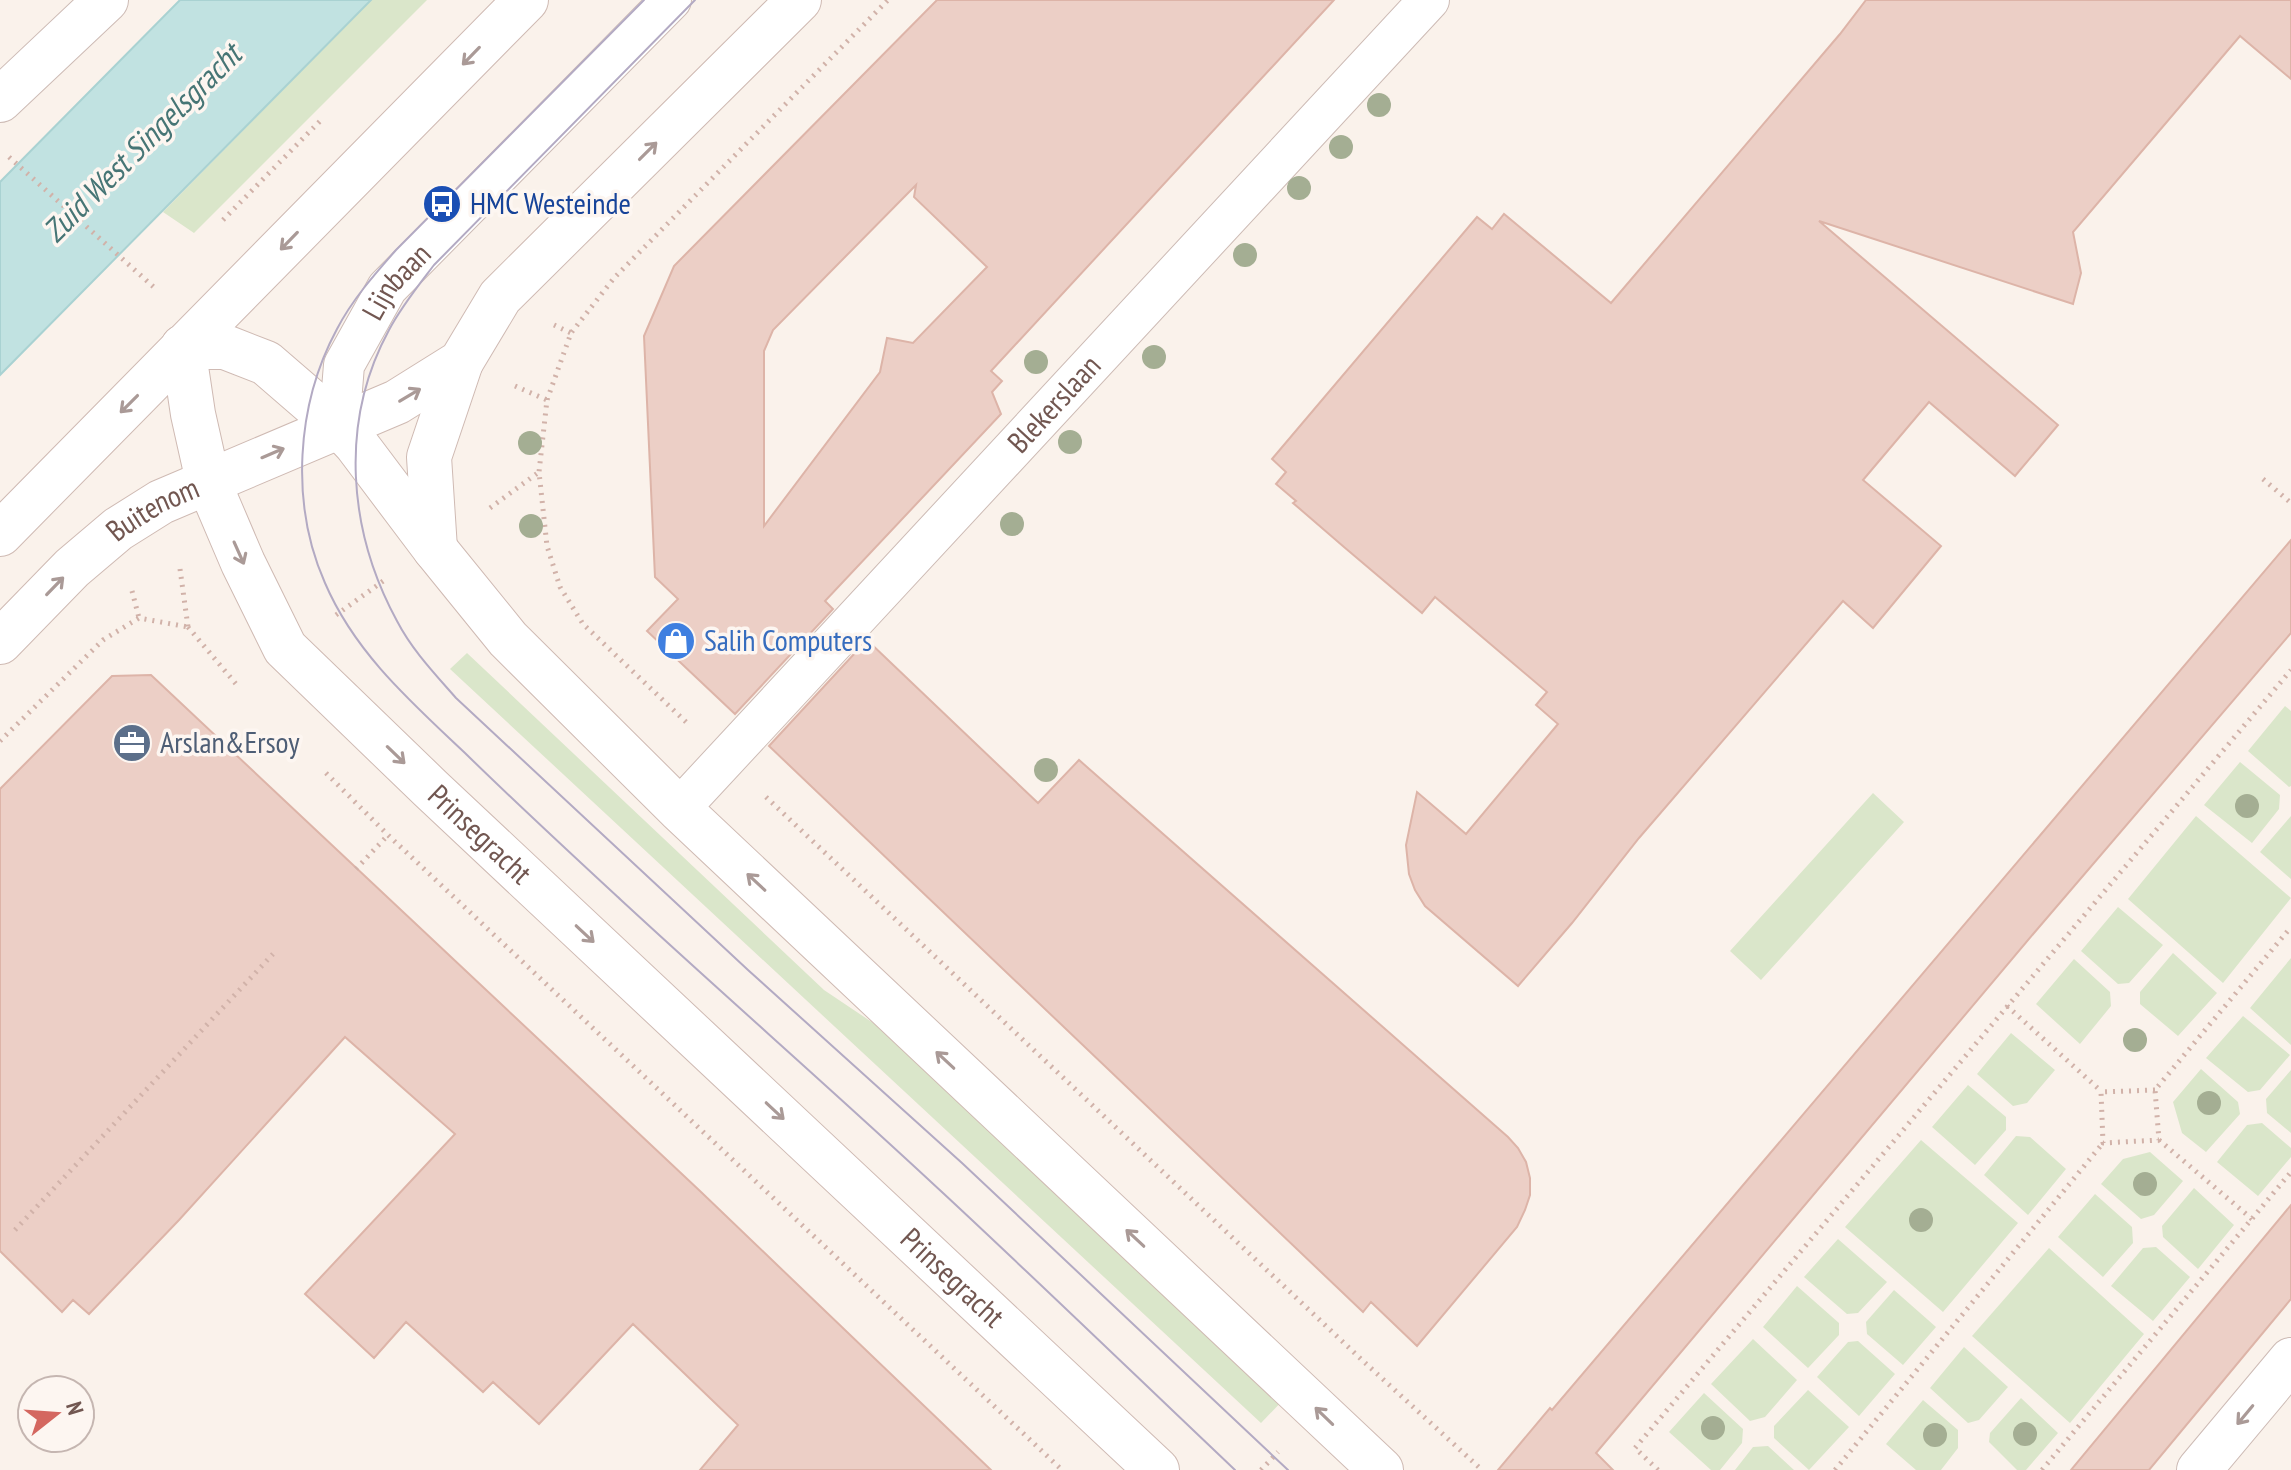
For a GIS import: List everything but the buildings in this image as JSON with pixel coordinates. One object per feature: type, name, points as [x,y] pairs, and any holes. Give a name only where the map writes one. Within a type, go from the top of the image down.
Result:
[{"type":"street","points":[[0,100],[106,0]]},
{"type":"street","points":[[0,534],[526,0]]},
{"type":"street","points":[[435,549],[429,457],[461,362],[500,297],[799,0]]},
{"type":"street","points":[[183,347],[225,347],[266,363],[339,426],[508,639],[679,809],[1381,1470]]},
{"type":"street","name":"Prinsegracht","points":[[183,347],[193,414],[208,481],[243,563],[285,648],[431,789],[1157,1470]]},
{"type":"street","points":[[339,426],[397,402],[461,362]]},
{"type":"street","name":"Buitenom","points":[[0,642],[72,568],[118,529],[161,502],[339,426]]},
{"type":"street","points":[[2199,1470],[2291,1360]]},
{"type":"lane","name":"Lijnbaan","points":[[339,426],[344,365],[387,288],[671,0]]},
{"type":"lane","name":"Blekerslaan","points":[[679,809],[1429,0]]},
{"type":"path","points":[[888,0],[614,278],[571,333],[547,400],[539,472],[547,546],[560,587],[583,624],[1482,1470]]},
{"type":"path","points":[[14,160],[157,290]]},
{"type":"path","points":[[2263,479],[2291,503]]},
{"type":"path","points":[[0,741],[103,640],[139,618],[188,627],[240,689]]},
{"type":"path","points":[[1658,1470],[1635,1448],[2291,670]]},
{"type":"path","name":"Prinsegracht","points":[[325,772],[388,835],[1062,1470]]},
{"type":"path","name":"Prinsegracht","points":[[356,869],[388,835]]},
{"type":"path","points":[[2159,1140],[2155,1090],[2291,927]]},
{"type":"path","points":[[15,1230],[273,954]]},
{"type":"path","points":[[2007,1006],[2101,1092],[2155,1090]]},
{"type":"path","points":[[1835,1470],[2103,1143],[2101,1092]]},
{"type":"path","points":[[2103,1143],[2159,1140],[2252,1219]]},
{"type":"path","points":[[2042,1470],[2291,1172]]},
{"type":"green space","points":[[371,0],[427,0],[194,233],[163,212]]},
{"type":"green space","points":[[467,653],[824,990],[897,1039],[1286,1397],[1261,1423],[450,669]]},
{"type":"green space","points":[[2285,706],[2291,711],[2289,787],[2248,751]]},
{"type":"green space","points":[[2240,762],[2280,795],[2279,809],[2252,843],[2204,805]]},
{"type":"green space","points":[[1873,793],[1904,822],[1761,980],[1730,951]]},
{"type":"green space","points":[[2196,816],[2291,898],[2223,983],[2128,899]]},
{"type":"green space","points":[[2291,816],[2291,879],[2260,852]]},
{"type":"green space","points":[[2118,907],[2163,945],[2129,983],[2118,984],[2081,951]]},
{"type":"green space","points":[[2173,953],[2217,993],[2178,1036],[2140,1004],[2140,992]]},
{"type":"green space","points":[[2291,958],[2291,1045],[2250,1008]]},
{"type":"green space","points":[[2074,959],[2110,992],[2111,1006],[2080,1044],[2036,1004]]},
{"type":"green space","points":[[2243,1016],[2290,1055],[2260,1090],[2248,1092],[2206,1058]]},
{"type":"green space","points":[[2011,1033],[2055,1070],[2027,1103],[2013,1106],[1977,1074]]},
{"type":"green space","points":[[2201,1069],[2238,1102],[2240,1114],[2206,1152],[2182,1133],[2173,1102]]},
{"type":"green space","points":[[2291,1070],[2291,1133],[2267,1113],[2266,1099]]},
{"type":"green space","points":[[1968,1085],[2006,1117],[2006,1130],[1975,1165],[1932,1127]]},
{"type":"green space","points":[[2262,1123],[2291,1148],[2291,1157],[2258,1196],[2217,1162],[2247,1125]]},
{"type":"green space","points":[[2016,1136],[2030,1137],[2066,1169],[2028,1215],[1984,1175]]},
{"type":"green space","points":[[1921,1140],[2018,1223],[1943,1312],[1845,1227]]},
{"type":"green space","points":[[2150,1152],[2183,1181],[2154,1215],[2141,1219],[2101,1184],[2123,1159]]},
{"type":"green space","points":[[2194,1188],[2234,1225],[2198,1269],[2163,1237],[2162,1226]]},
{"type":"green space","points":[[2095,1194],[2132,1227],[2133,1243],[2103,1277],[2058,1237]]},
{"type":"green space","points":[[1838,1239],[1887,1282],[1858,1313],[1847,1314],[1804,1277]]},
{"type":"green space","points":[[2156,1247],[2190,1277],[2153,1321],[2111,1286],[2143,1248]]},
{"type":"green space","points":[[2049,1248],[2144,1334],[2070,1423],[1972,1336]]},
{"type":"green space","points":[[1797,1286],[1839,1323],[1839,1335],[1808,1368],[1763,1327]]},
{"type":"green space","points":[[1894,1290],[1936,1327],[1903,1365],[1867,1334],[1866,1322]]},
{"type":"green space","points":[[1753,1339],[1797,1380],[1765,1417],[1750,1421],[1711,1384]]},
{"type":"green space","points":[[1858,1341],[1895,1374],[1859,1416],[1817,1377],[1848,1342]]},
{"type":"green space","points":[[1964,1347],[2008,1387],[1979,1420],[1968,1423],[1930,1388]]},
{"type":"green space","points":[[1808,1390],[1849,1427],[1809,1470],[1774,1438],[1774,1426]]},
{"type":"green space","points":[[1704,1393],[1743,1429],[1742,1443],[1720,1470],[1711,1470],[1669,1432]]},
{"type":"green space","points":[[2021,1398],[2058,1433],[2026,1470],[2017,1470],[1989,1442],[1990,1433]]},
{"type":"green space","points":[[1923,1400],[1958,1430],[1958,1448],[1941,1470],[1916,1470],[1886,1444]]},
{"type":"green space","points":[[1768,1446],[1794,1470],[1735,1470],[1753,1447]]},
{"type":"water","name":"Zuid West Singelsgracht","points":[[180,0],[371,0],[0,375],[0,182]]},
{"type":"tram line","points":[[644,0],[396,250],[343,318],[323,358],[313,390],[302,455],[306,521],[325,583],[337,608],[368,654],[425,715],[621,900],[943,1193],[1235,1470]]},
{"type":"tram line","points":[[695,0],[434,265],[389,330],[373,365],[362,402],[357,439],[356,476],[360,514],[381,586],[410,642],[456,698],[748,970],[962,1163],[1288,1470]]},
{"type":"place","name":"HMC Westeinde","points":[[442,204]]},
{"type":"place","name":"Salih Computers","points":[[676,641]]},
{"type":"place","name":"Arslan&Ersoy","points":[[132,743]]}]
